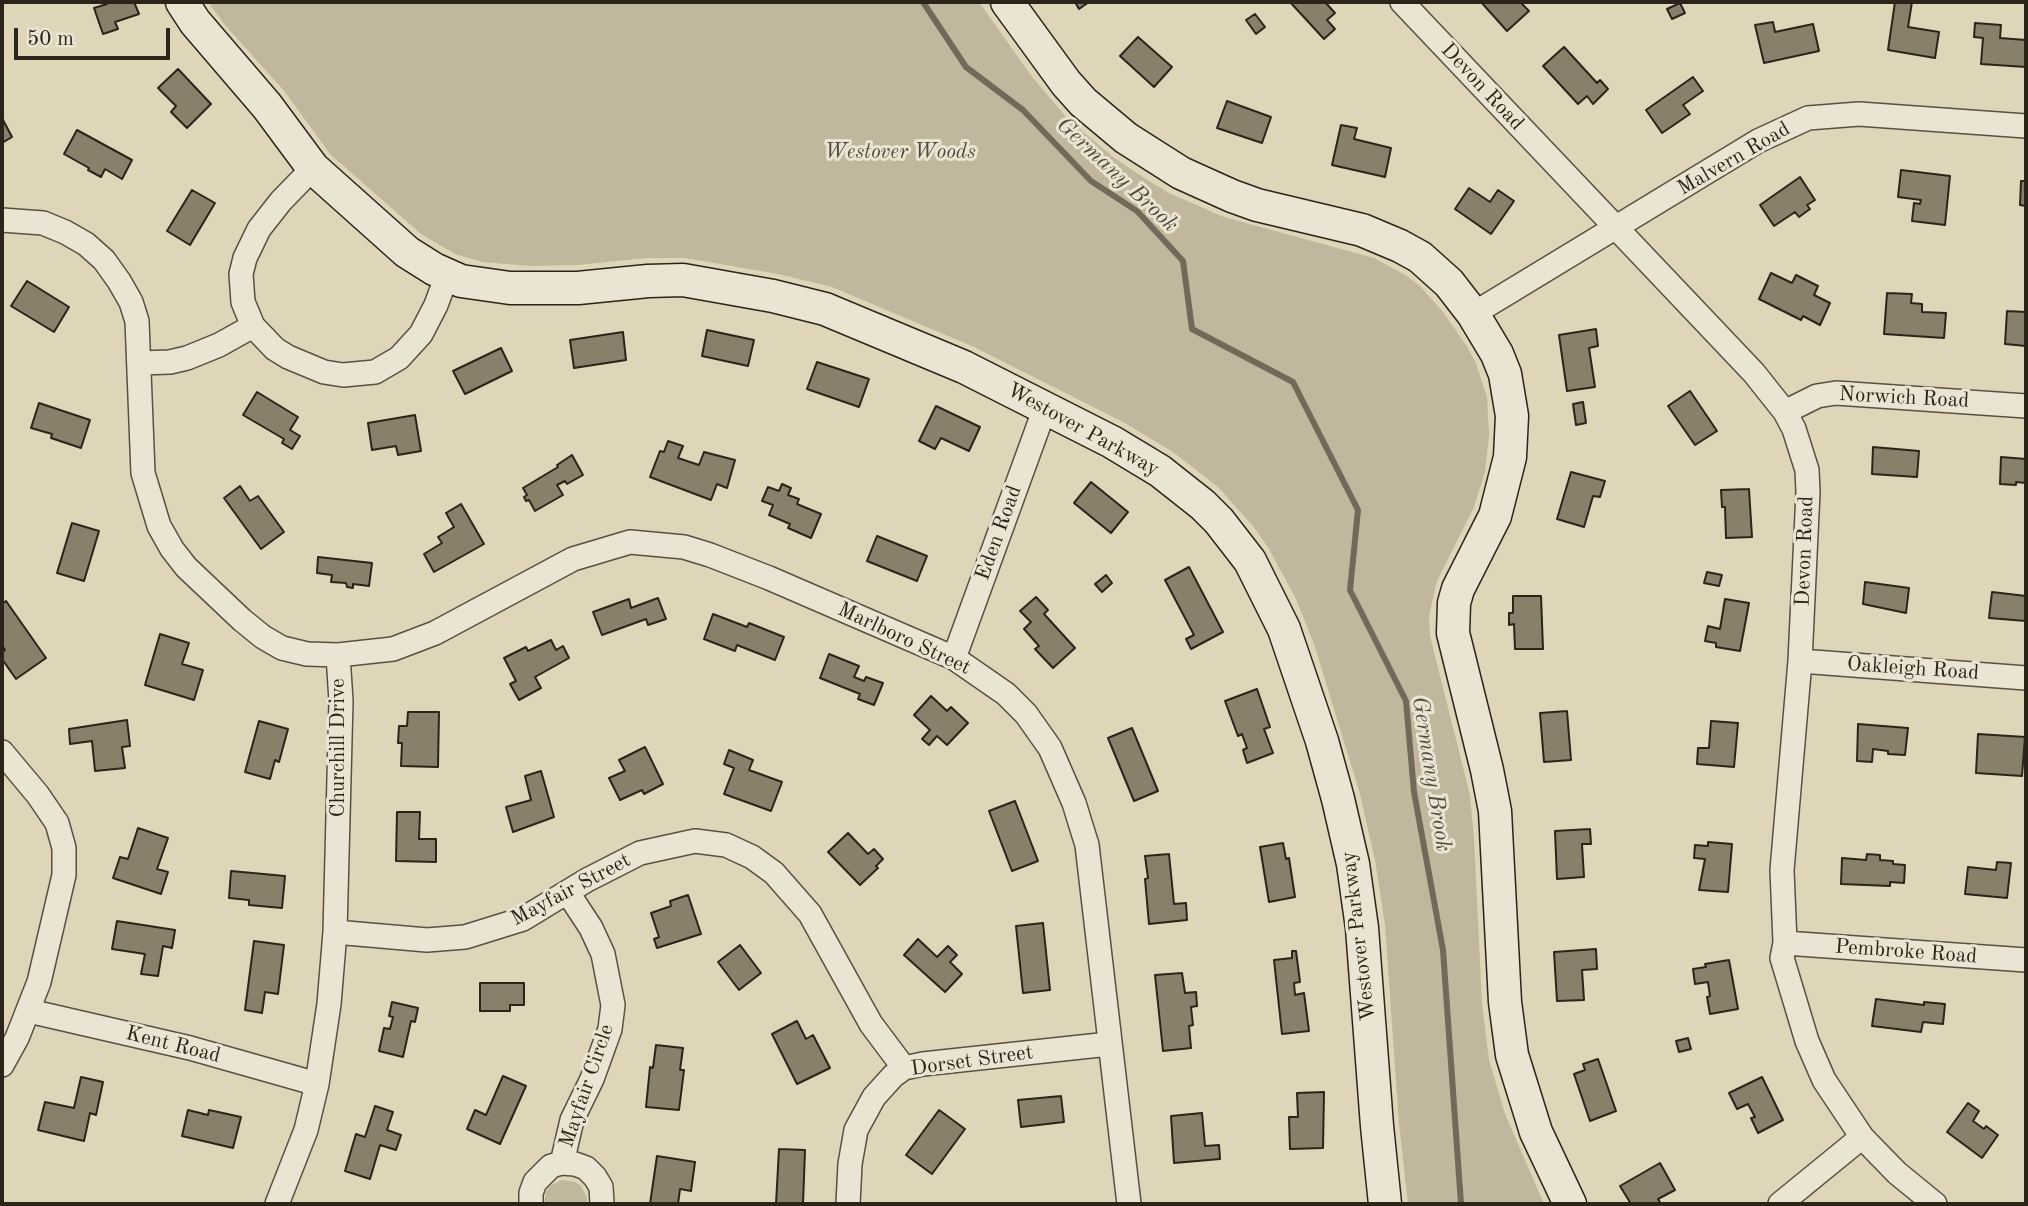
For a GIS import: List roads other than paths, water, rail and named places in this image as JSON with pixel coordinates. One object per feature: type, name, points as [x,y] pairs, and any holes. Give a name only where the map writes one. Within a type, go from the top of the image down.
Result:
[{"type":"street","name":"Westover Parkway","points":[[182,2],[208,39],[267,106],[313,169],[407,252],[447,275],[478,285],[520,288],[578,288],[683,280],[790,300],[844,316],[925,349],[1136,455],[1203,505],[1250,561],[1284,629],[1330,770],[1359,897],[1385,1204]]},
{"type":"street","points":[[1007,2],[1052,65],[1083,102],[1126,138],[1189,177],[1232,196],[1257,205],[1362,230],[1401,246],[1435,270],[1473,314],[1497,354],[1505,374],[1512,416],[1512,436],[1502,497],[1458,589],[1452,633],[1493,801],[1505,1002],[1512,1055],[1535,1132],[1570,1204]]},
{"type":"street","name":"Devon Road","points":[[1402,2],[1754,373],[1785,412],[1801,445],[1807,470],[1808,492],[1800,661],[1782,870],[1785,943],[1782,958],[1807,1041],[1824,1080],[1862,1137],[1897,1174],[1935,1204]]},
{"type":"street","name":"Malvern Road","points":[[1473,314],[1758,141],[1808,118],[1859,114],[2026,126]]},
{"type":"street","points":[[313,169],[281,201],[259,229],[247,250],[242,274],[243,302],[253,326],[275,349],[305,365],[343,375],[375,372],[399,358],[421,334],[447,275]]},
{"type":"street","name":"Churchill Drive","points":[[2,220],[18,219],[43,223],[86,244],[104,260],[131,302],[137,321],[142,473],[159,526],[172,549],[187,567],[263,637],[282,648],[307,654],[338,655],[341,701],[335,932],[329,1004],[317,1084],[306,1130],[277,1204]]},
{"type":"street","points":[[139,363],[170,362],[187,358],[219,345],[253,326]]},
{"type":"street","name":"Norwich Road","points":[[1785,412],[1817,396],[1836,393],[2026,406]]},
{"type":"street","name":"Eden Road","points":[[954,658],[1045,408]]},
{"type":"street","name":"Marlboro Street","points":[[338,655],[367,654],[412,643],[573,559],[630,542],[684,547],[769,578],[954,658],[1006,694],[1026,714],[1049,748],[1074,803],[1087,845],[1108,1044],[1129,1204]]},
{"type":"street","name":"Oakleigh Road","points":[[1800,661],[2026,678]]},
{"type":"street","points":[[2,752],[38,795],[57,823],[64,848],[64,875],[44,962],[29,1011],[2,1065]]},
{"type":"street","name":"Mayfair Street","points":[[335,932],[427,940],[464,937],[523,919],[587,880],[640,853],[695,841],[726,845],[752,857],[774,873],[810,914],[871,1024],[904,1068]]},
{"type":"street","name":"Mayfair Circle","points":[[562,1163],[572,1120],[592,1079],[610,1028],[613,1006],[603,954],[591,928],[568,893]]},
{"type":"street","name":"Pembroke Road","points":[[1785,943],[2026,960]]},
{"type":"street","name":"Kent Road","points":[[29,1011],[190,1048],[317,1084]]},
{"type":"street","name":"Dorset Street","points":[[848,1204],[850,1164],[856,1130],[874,1097],[904,1068],[1108,1044]]},
{"type":"street","points":[[1780,1204],[1862,1137]]},
{"type":"street","name":"Mayfair Circle","points":[[531,1204],[535,1182],[551,1166],[562,1163],[586,1168],[596,1177],[601,1187],[602,1204]]},
{"type":"waterway","name":"Germany Brook","points":[[923,2],[966,67],[1023,110],[1091,181],[1137,211],[1183,261],[1192,329],[1293,382],[1358,510],[1350,590],[1406,701],[1414,792],[1443,950],[1461,1204]]},
{"type":"park label","name":"Westover Woods","points":[[900,152]]}]
